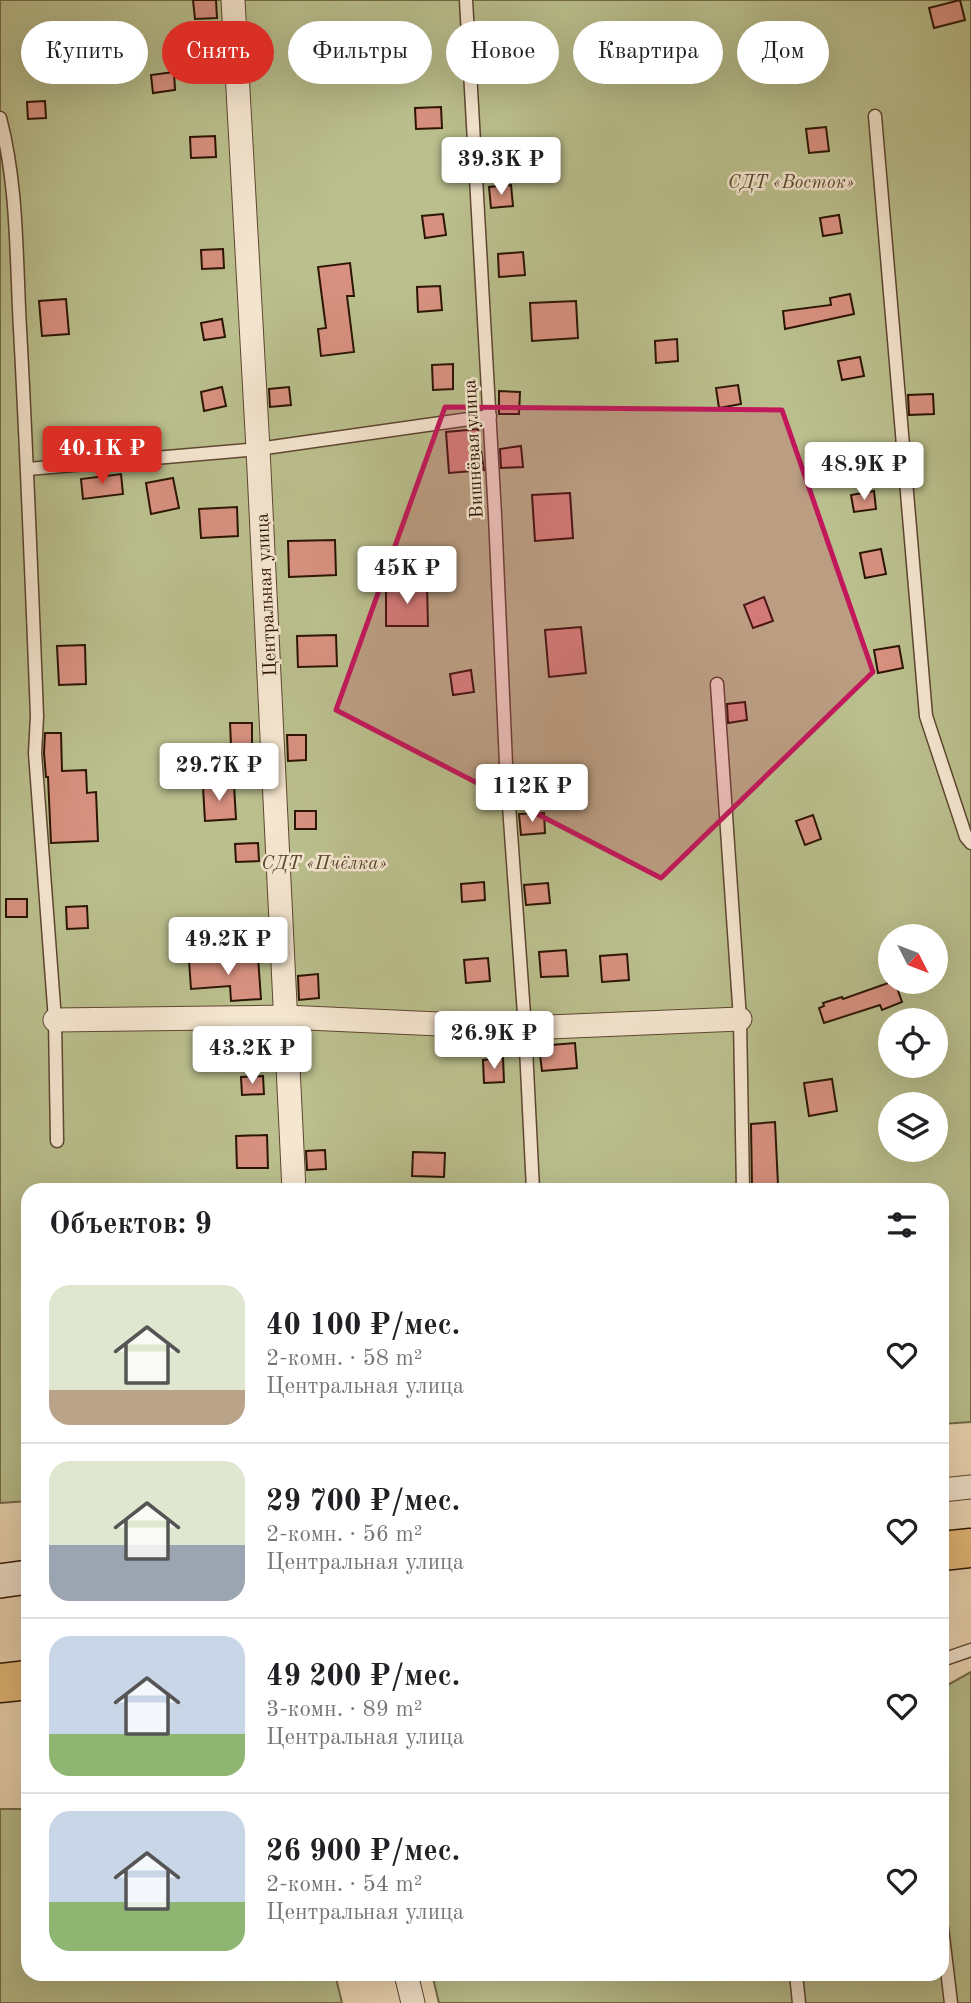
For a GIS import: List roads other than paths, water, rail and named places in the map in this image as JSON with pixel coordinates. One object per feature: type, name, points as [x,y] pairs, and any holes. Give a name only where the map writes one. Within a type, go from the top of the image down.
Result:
[{"type":"highway","points":[[949,1550],[971,1548]]},
{"type":"highway","points":[[0,1683],[21,1681]]},
{"type":"street","name":"Центральная улица","points":[[233,0],[294,1183]]},
{"type":"street","points":[[55,1020],[285,1017],[525,1028],[740,1019]]},
{"type":"street","points":[[949,1489],[971,1487]]},
{"type":"street","points":[[0,1581],[21,1578]]},
{"type":"street","points":[[408,1981],[413,2003]]},
{"type":"lane","name":"Вишнёвая улица","points":[[466,0],[490,416],[506,764],[525,1028],[533,1183]]},
{"type":"lane","points":[[874,116],[926,716],[966,837],[971,843]]},
{"type":"lane","points":[[0,118],[7,146],[13,195],[28,469],[37,716],[35,753],[55,1020],[57,1141]]},
{"type":"lane","points":[[28,469],[258,449],[490,416]]},
{"type":"lane","points":[[718,684],[740,1019],[743,1183]]},
{"type":"lane","points":[[949,1658],[971,1650]]},
{"type":"lane","points":[[797,1981],[799,2003]]},
{"type":"lane","points":[[948,1981],[951,2003]]},
{"type":"park label","name":"СДТ «Восток»","points":[[791,181]]},
{"type":"park label","name":"СДТ «Пчёлка»","points":[[324,862]]}]
